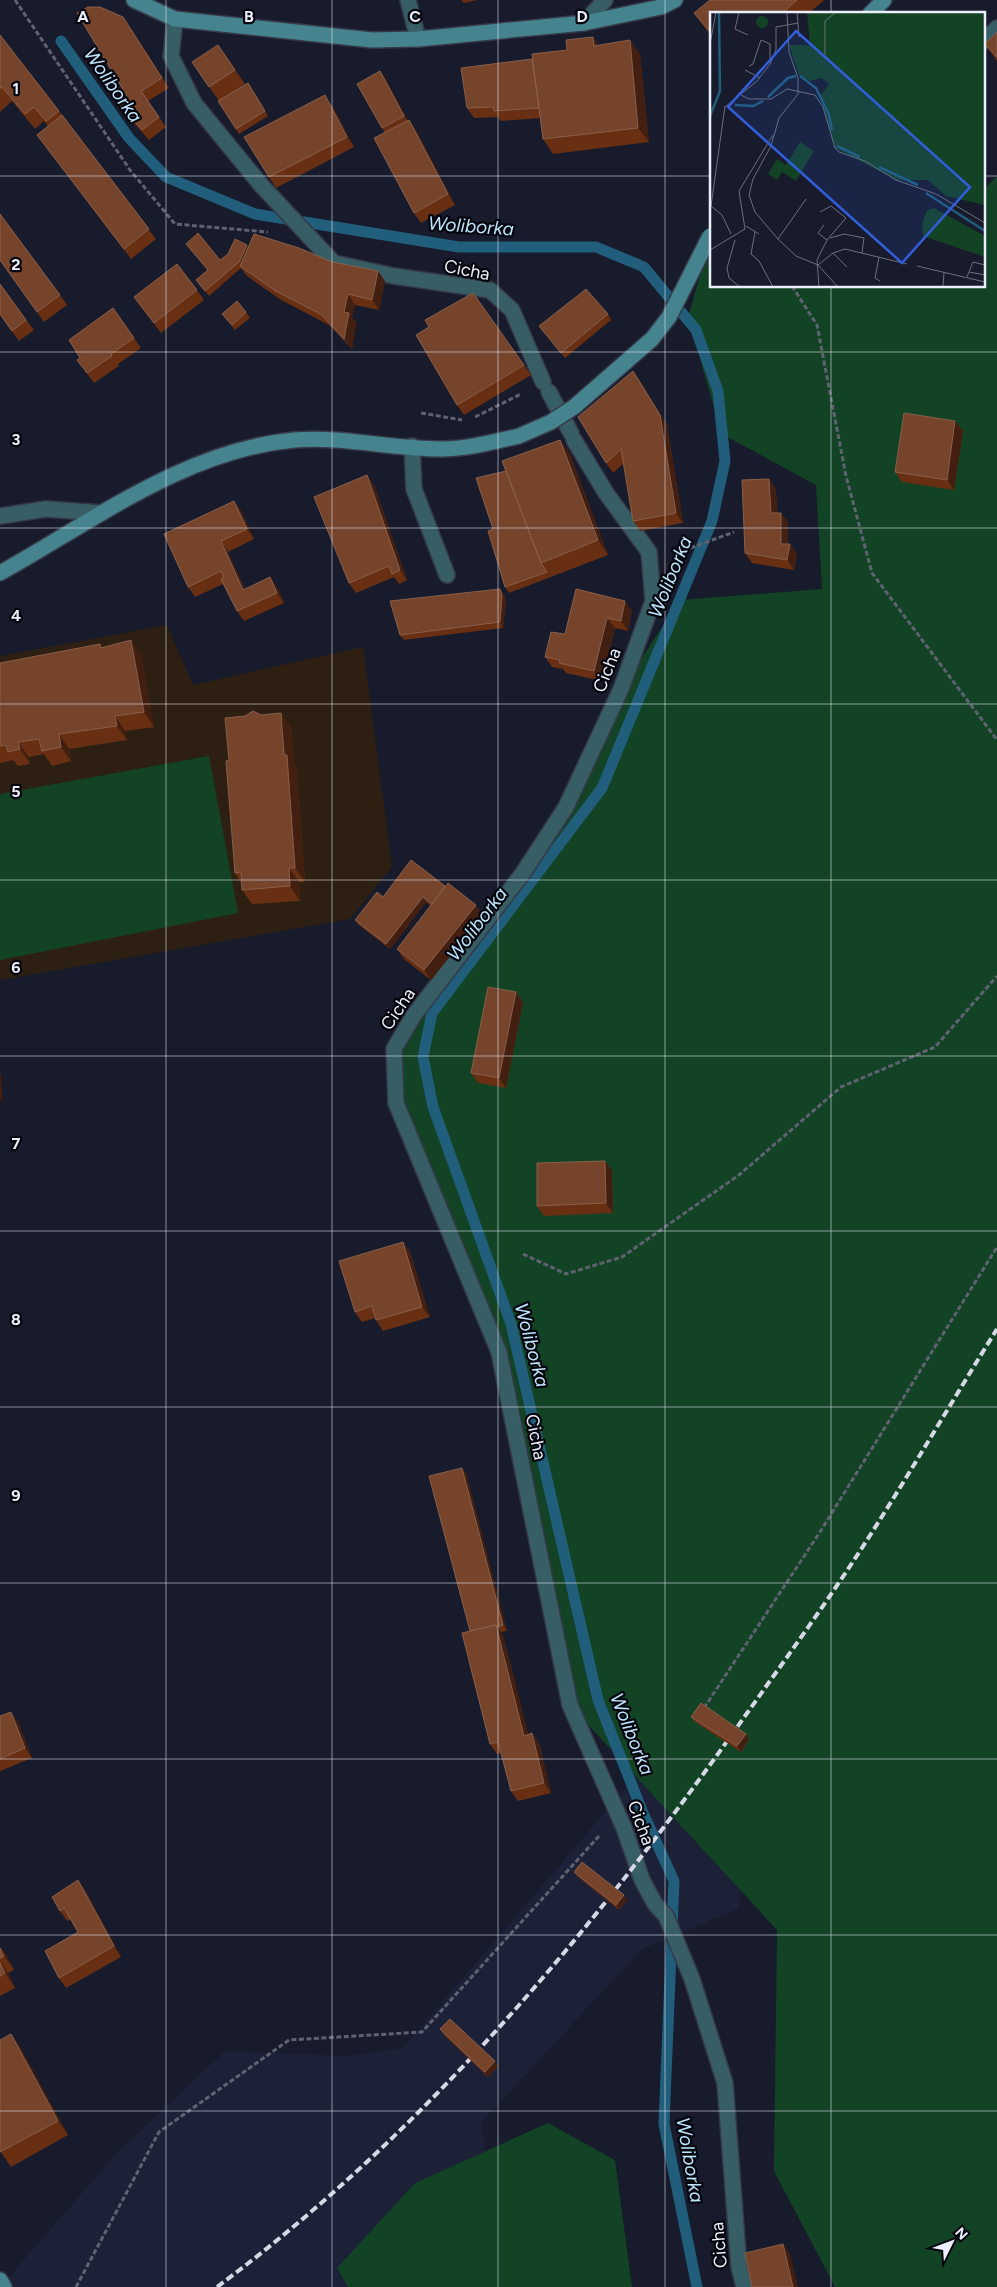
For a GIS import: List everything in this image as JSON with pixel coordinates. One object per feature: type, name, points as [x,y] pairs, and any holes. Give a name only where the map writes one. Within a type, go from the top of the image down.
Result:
[{"type":"street","points":[[134,0],[175,19],[372,40],[418,39],[584,23],[661,7],[675,0]]},
{"type":"street","points":[[408,0],[418,39]]},
{"type":"street","points":[[584,23],[605,0]]},
{"type":"street","points":[[872,12],[884,0]]},
{"type":"street","name":"Cicha","points":[[175,19],[171,56],[194,103],[261,185],[334,263],[394,276],[490,290],[512,310],[546,387],[573,436],[606,493],[649,552],[653,601],[621,689],[566,807],[523,873],[414,1015],[394,1050],[396,1103],[499,1352],[570,1705],[618,1816],[642,1880],[652,1899],[666,1916],[692,1979],[725,2083],[739,2267],[744,2287]]},
{"type":"street","points":[[984,41],[997,28]]},
{"type":"street","points":[[0,573],[154,485],[202,463],[254,446],[292,440],[329,438],[440,449],[468,447],[519,436],[551,422],[574,407],[652,339],[669,318],[710,235]]},
{"type":"street","points":[[412,446],[414,489],[447,575]]},
{"type":"street","points":[[0,516],[46,509],[102,513]]},
{"type":"street","points":[[0,2280],[4,2287]]},
{"type":"path","points":[[15,0],[130,170],[175,224],[308,235]]},
{"type":"path","points":[[793,288],[817,325],[846,476],[872,572],[997,740]]},
{"type":"path","points":[[420,413],[468,420],[546,387]]},
{"type":"path","points":[[685,550],[734,532]]},
{"type":"path","points":[[523,1254],[566,1274],[622,1257],[739,1175],[841,1087],[935,1047],[997,976]]},
{"type":"path","points":[[700,1714],[820,1532],[997,1247]]},
{"type":"path","points":[[76,2287],[159,2132],[289,2040],[422,2032],[618,1816]]},
{"type":"shaded area","points":[[167,625],[193,685],[363,647],[392,867],[350,919],[0,980],[0,656]]},
{"type":"shaded area","points":[[666,1741],[750,1844],[738,1909],[641,1950],[481,2123],[509,2282],[503,2287],[0,2287],[118,2152],[225,2051],[347,2056],[403,2048]]},
{"type":"green space","points":[[997,176],[997,2287],[835,2287],[774,2171],[777,1930],[570,1705],[499,1352],[396,1103],[394,1049],[523,873],[621,689],[680,600],[822,589],[816,485],[722,434],[688,318],[710,239],[710,288],[984,288],[984,189]]},
{"type":"green space","points":[[209,756],[238,913],[0,960],[0,794]]},
{"type":"green space","points":[[548,2123],[615,2160],[632,2287],[348,2287],[337,2268],[415,2183]]},
{"type":"building","points":[[710,0],[797,0],[783,12],[710,12],[710,32],[694,13]]},
{"type":"building","points":[[88,7],[100,7],[123,17],[162,78],[141,91],[159,117],[142,130],[119,104],[128,98],[77,13]]},
{"type":"building","points":[[997,32],[997,57],[985,44]]},
{"type":"building","points":[[0,35],[59,111],[46,121],[34,107],[25,114],[2,87],[0,89]]},
{"type":"building","points":[[593,37],[594,46],[630,40],[638,128],[543,139],[532,54],[567,50],[566,40]]},
{"type":"building","points":[[218,45],[235,70],[209,87],[192,62]]},
{"type":"building","points":[[532,59],[539,108],[494,111],[493,107],[467,108],[461,68]]},
{"type":"building","points":[[380,71],[404,116],[382,128],[357,84]]},
{"type":"building","points":[[248,83],[265,111],[236,129],[218,101]]},
{"type":"building","points":[[325,95],[347,137],[269,177],[244,137]]},
{"type":"building","points":[[62,115],[149,229],[124,249],[37,135]]},
{"type":"building","points":[[409,120],[448,194],[414,213],[374,138]]},
{"type":"building","points":[[0,214],[60,295],[37,312],[0,260]]},
{"type":"building","points":[[198,233],[220,260],[228,254],[235,239],[247,245],[240,261],[205,291],[196,280],[208,270],[186,244]]},
{"type":"building","points":[[254,234],[299,248],[332,262],[378,271],[372,300],[348,294],[344,312],[349,313],[344,339],[322,315],[274,290],[240,266]]},
{"type":"building","points":[[177,264],[197,290],[154,323],[134,297]]},
{"type":"building","points":[[0,284],[26,320],[12,331],[0,314]]},
{"type":"building","points":[[586,289],[608,314],[561,353],[539,326]]},
{"type":"building","points":[[473,293],[524,365],[457,405],[416,335],[429,327],[425,320]]},
{"type":"building","points":[[237,301],[246,312],[232,325],[222,314]]},
{"type":"building","points":[[113,308],[134,338],[87,373],[77,360],[80,358],[69,340]]},
{"type":"building","points":[[633,371],[660,415],[676,513],[633,521],[621,449],[606,463],[578,417]]},
{"type":"building","points":[[904,413],[955,421],[947,480],[895,472]]},
{"type":"building","points":[[560,440],[598,540],[541,563],[502,461]]},
{"type":"building","points":[[506,471],[541,563],[547,572],[505,587],[488,531],[493,529],[476,478]]},
{"type":"building","points":[[367,475],[400,570],[392,574],[389,566],[349,583],[314,497]]},
{"type":"building","points":[[769,479],[771,513],[781,513],[781,544],[790,544],[787,560],[745,553],[742,480]]},
{"type":"building","points":[[234,501],[247,529],[221,541],[243,590],[270,577],[277,593],[237,611],[221,579],[224,577],[221,571],[188,587],[164,534]]},
{"type":"building","points":[[500,589],[502,596],[500,622],[400,635],[390,601]]},
{"type":"building","points":[[576,589],[625,601],[621,621],[607,618],[594,671],[559,663],[560,660],[545,657],[551,632],[565,634]]},
{"type":"building","points":[[131,640],[144,712],[115,716],[117,726],[59,734],[61,747],[42,751],[39,739],[18,742],[20,749],[8,752],[6,745],[0,746],[0,663],[100,644],[101,648]]},
{"type":"building","points":[[253,711],[261,715],[281,713],[284,755],[287,755],[295,868],[289,868],[290,886],[242,890],[241,872],[235,873],[226,761],[229,760],[225,718],[245,716]]},
{"type":"building","points":[[411,860],[445,886],[432,904],[423,897],[386,944],[355,920],[377,892],[383,897]]},
{"type":"building","points":[[448,883],[476,905],[424,970],[397,949]]},
{"type":"building","points":[[488,987],[516,992],[499,1078],[471,1073]]},
{"type":"building","points":[[605,1161],[606,1203],[537,1206],[537,1163]]},
{"type":"building","points":[[403,1242],[422,1307],[376,1320],[372,1306],[355,1312],[339,1261]]},
{"type":"building","points":[[462,1468],[503,1625],[470,1631],[429,1476]]},
{"type":"building","points":[[496,1625],[524,1736],[532,1733],[544,1783],[511,1791],[498,1742],[490,1744],[462,1633]]},
{"type":"building","points":[[701,1703],[746,1734],[737,1746],[691,1717]]},
{"type":"building","points":[[11,1712],[25,1748],[0,1759],[0,1716]]},
{"type":"building","points":[[582,1862],[624,1895],[616,1905],[574,1872]]},
{"type":"building","points":[[78,1880],[114,1946],[59,1978],[45,1951],[78,1932],[64,1908],[60,1911],[52,1897]]},
{"type":"building","points":[[0,1948],[4,1956],[0,1958]]},
{"type":"building","points":[[0,1963],[5,1973],[0,1976]]},
{"type":"building","points":[[450,2019],[495,2061],[485,2072],[440,2029]]},
{"type":"building","points":[[11,2034],[58,2121],[0,2152],[0,2040]]},
{"type":"building","points":[[783,2244],[793,2287],[752,2287],[745,2253]]},
{"type":"waterway","name":"Woliborka","points":[[61,41],[129,138],[166,177],[255,214],[459,247],[596,247],[644,267],[696,330],[718,391],[725,461],[712,521],[602,788],[432,1013],[423,1057],[433,1107],[511,1324],[598,1700],[643,1813],[674,1881],[664,2124],[697,2287]]},
{"type":"railway","points":[[217,2287],[294,2226],[367,2162],[437,2094],[504,2022],[629,1873],[688,1795],[824,1605],[885,1511],[997,1329]]}]
